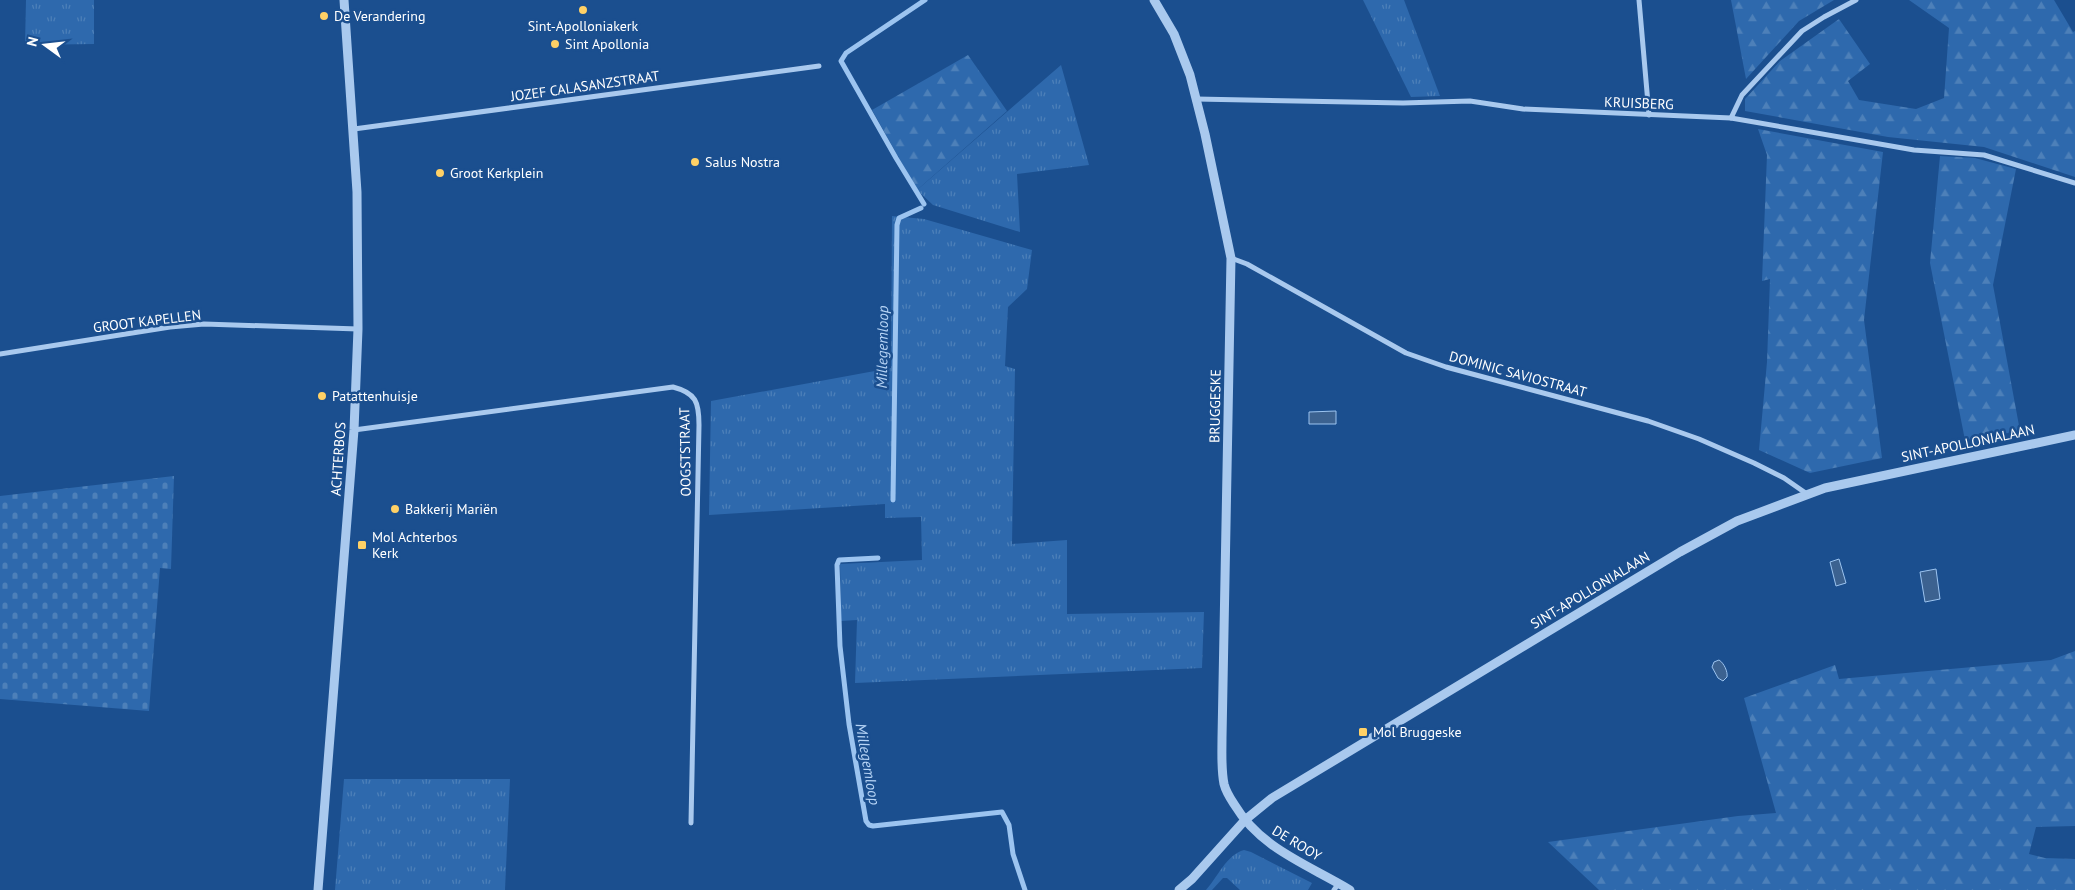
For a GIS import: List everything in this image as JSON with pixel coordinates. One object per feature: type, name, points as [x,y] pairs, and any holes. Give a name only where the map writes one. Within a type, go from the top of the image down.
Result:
[{"type":"street","name":"ACHTERBOS","points":[[318,890],[354,430],[358,330],[357,192],[344,0]]},
{"type":"street","name":"BRUGGESKE","points":[[1154,0],[1174,34],[1190,75],[1231,258],[1222,762],[1226,790],[1245,820]]},
{"type":"street","points":[[1639,0],[1649,115]]},
{"type":"street","points":[[1731,118],[1742,95],[1802,31],[1856,0]]},
{"type":"street","name":"JOZEF CALASANZSTRAAT","points":[[354,129],[819,66]]},
{"type":"street","name":"KRUISBERG","points":[[1196,99],[1402,103],[1470,101],[1523,109],[1731,118],[1914,150],[1984,154],[2075,183]]},
{"type":"street","name":"DOMINIC SAVIOSTRAAT","points":[[1231,258],[1247,264],[1406,354],[1446,367],[1656,424],[1699,439],[1784,478],[1807,494]]},
{"type":"street","name":"GROOT KAPELLEN","points":[[0,354],[178,326],[204,324],[358,330]]},
{"type":"street","name":"OOGSTSTRAAT","points":[[354,430],[673,387],[685,390],[695,399],[699,411],[699,425],[691,823]]},
{"type":"street","name":"SINT-APOLLONIALAAN","points":[[1179,890],[1192,879],[1245,820],[1272,798],[1680,552],[1737,521],[1807,494],[1876,476],[2075,435]]},
{"type":"street","name":"DE ROOY","points":[[1245,820],[1272,846],[1337,887],[1350,890]]},
{"type":"green space","points":[[26,0],[94,0],[94,44],[25,45]]},
{"type":"green space","points":[[1363,0],[1404,0],[1440,96],[1411,97]]},
{"type":"green space","points":[[1731,0],[1834,0],[1799,21],[1746,79]]},
{"type":"green space","points":[[1909,0],[2054,0],[2073,32],[2075,31],[2075,177],[1984,147],[1888,137],[1745,111],[1745,99],[1780,61],[1839,19],[1870,64],[1848,81],[1859,100],[1916,109],[1944,98],[1949,28]]},
{"type":"green space","points":[[968,55],[1007,111],[917,190],[872,110]]},
{"type":"green space","points":[[1061,65],[1089,165],[1017,174],[1020,232],[933,205],[917,190]]},
{"type":"green space","points":[[1758,129],[1883,152],[1864,320],[1882,458],[1810,473],[1759,450],[1767,362],[1770,279],[1762,281],[1767,155]]},
{"type":"green space","points":[[1940,156],[1975,158],[2016,169],[1993,285],[2020,431],[1965,440],[1930,263]]},
{"type":"green space","points":[[892,216],[924,219],[1032,250],[1027,289],[1008,307],[1005,366],[1015,369],[1012,544],[1067,540],[1067,614],[1204,612],[1202,668],[855,683],[857,620],[841,621],[840,564],[922,560],[921,517],[885,518],[885,504],[709,515],[711,401],[891,368]]},
{"type":"green space","points":[[174,476],[171,569],[160,568],[149,711],[0,699],[0,496]]},
{"type":"green space","points":[[2075,651],[2075,826],[2036,827],[2029,854],[2045,858],[2075,859],[2075,890],[1599,890],[1548,842],[1738,816],[1776,813],[1744,698],[1835,665],[1839,679],[2051,660]]},
{"type":"green space","points":[[344,779],[510,779],[505,890],[335,890]]},
{"type":"green space","points":[[1244,850],[1312,883],[1308,890],[1240,890],[1227,878],[1223,878],[1212,890],[1206,890],[1227,861],[1238,852]]},
{"type":"shaded area","points":[[1336,411],[1336,424],[1309,424],[1309,412]]},
{"type":"shaded area","points":[[1839,559],[1846,583],[1836,586],[1830,562]]},
{"type":"shaded area","points":[[1936,569],[1940,599],[1925,602],[1920,572]]},
{"type":"shaded area","points":[[1719,660],[1724,665],[1727,673],[1727,677],[1723,681],[1718,678],[1712,667],[1714,662]]},
{"type":"waterway","name":"Millegemloop","points":[[924,204],[841,61],[846,53],[925,0]]},
{"type":"waterway","name":"Millegemloop","points":[[893,500],[897,225],[899,218],[921,208]]},
{"type":"waterway","name":"Millegemloop","points":[[878,558],[839,560],[837,565],[840,646],[849,724],[866,821],[869,825],[873,826],[1002,812],[1009,825],[1013,854],[1025,890]]},
{"type":"place","name":"Sint-Apolloniakerk","points":[[583,10]]},
{"type":"place","name":"De Verandering","points":[[324,16]]},
{"type":"place","name":"Sint Apollonia","points":[[555,44]]},
{"type":"place","name":"Salus Nostra","points":[[695,162]]},
{"type":"place","name":"Groot Kerkplein","points":[[440,173]]},
{"type":"place","name":"Patattenhuisje","points":[[322,396]]},
{"type":"place","name":"Bakkerij Mariën","points":[[395,509]]},
{"type":"place","name":"Mol Achterbos Kerk","points":[[362,545]]},
{"type":"place","name":"Mol Bruggeske","points":[[1363,732]]}]
